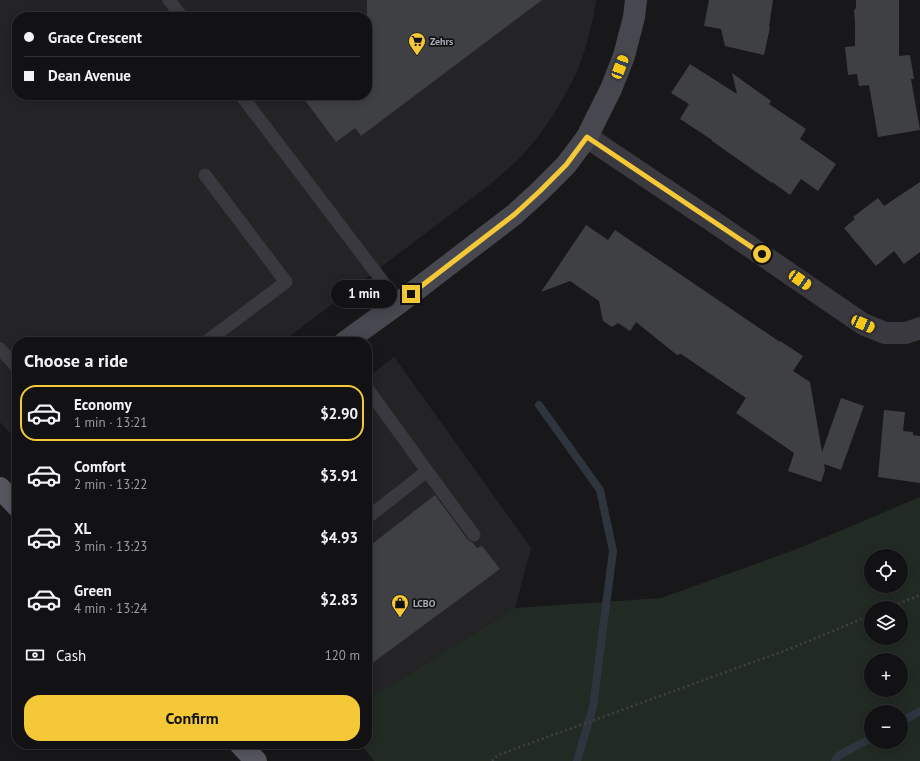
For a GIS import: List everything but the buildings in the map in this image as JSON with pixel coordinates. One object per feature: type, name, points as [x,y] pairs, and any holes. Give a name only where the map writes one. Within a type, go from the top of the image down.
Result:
[{"type":"main road","points":[[0,488],[12,501]]},
{"type":"main road","points":[[245,749],[256,761]]},
{"type":"street","points":[[352,337],[399,303],[515,214],[566,165],[587,137],[611,89],[624,56],[634,17],[636,0]]},
{"type":"street","points":[[587,137],[863,324],[885,333],[906,333],[920,328]]},
{"type":"lane","points":[[169,0],[178,12]]},
{"type":"lane","points":[[245,100],[399,303]]},
{"type":"lane","points":[[205,175],[286,282],[213,337]]},
{"type":"lane","points":[[0,349],[12,362]]},
{"type":"lane","points":[[372,395],[474,535]]},
{"type":"lane","points":[[372,514],[427,472]]},
{"type":"path","points":[[906,601],[920,595]]},
{"type":"path","points":[[492,761],[498,755],[792,648],[864,618]]},
{"type":"shaded area","points":[[0,0],[596,0],[586,46],[578,69],[552,117],[537,138],[518,160],[492,183],[289,337],[12,337],[12,435],[0,422]]},
{"type":"shaded area","points":[[394,357],[531,548],[515,608],[372,697],[372,374]]},
{"type":"shaded area","points":[[920,497],[920,761],[374,761],[365,749],[372,749],[372,697],[515,608],[661,598],[797,549]]},
{"type":"waterway","points":[[539,405],[600,490],[613,551],[593,707],[577,761]]},
{"type":"waterway","points":[[908,718],[920,711]]},
{"type":"waterway","points":[[835,761],[838,756],[864,742]]},
{"type":"place","name":"Zehrs","points":[[417,56]]},
{"type":"place","name":"LCBO","points":[[400,618]]},
{"type":"route","points":[[411,294],[515,214],[566,165],[587,137],[762,254]]}]
